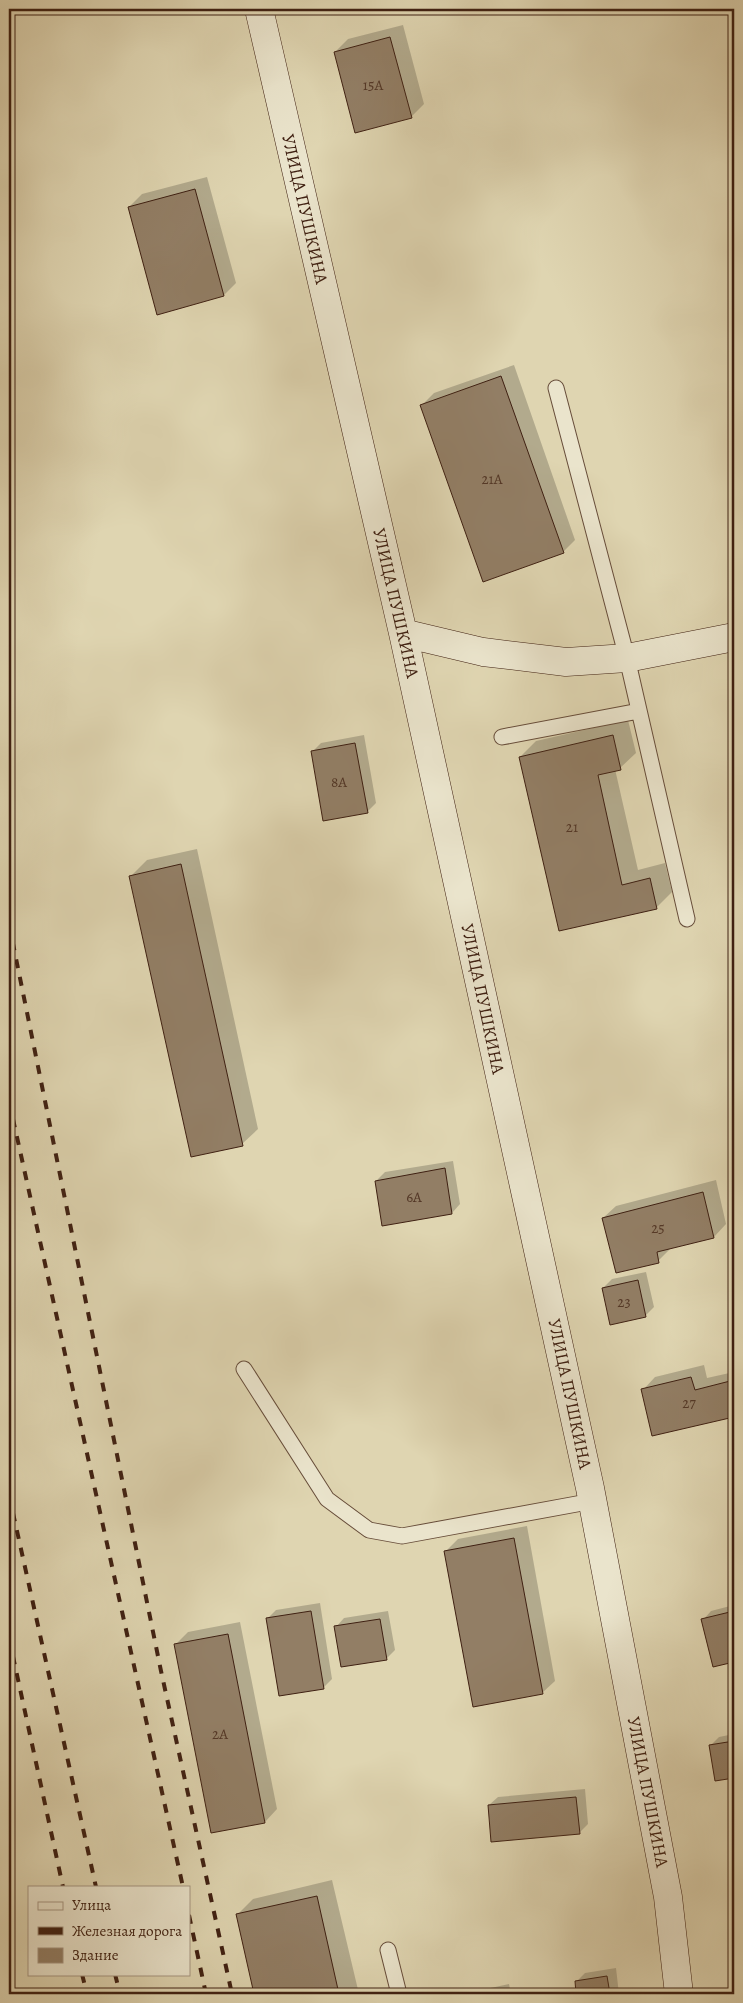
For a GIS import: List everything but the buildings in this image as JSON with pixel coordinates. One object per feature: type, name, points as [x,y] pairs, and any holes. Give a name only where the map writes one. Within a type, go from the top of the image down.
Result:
[{"type":"main road","name":"УЛИЦА ПУШКИНА","points":[[259,9],[403,632],[593,1501],[668,1897],[679,1994]]},
{"type":"main road","points":[[403,632],[483,652],[566,662],[626,658],[734,637]]},
{"type":"lane","points":[[556,388],[626,658],[687,920]]},
{"type":"lane","points":[[502,738],[639,711]]},
{"type":"lane","points":[[244,1369],[327,1499],[369,1530],[402,1536],[593,1501]]},
{"type":"lane","points":[[388,1950],[399,1994]]},
{"type":"railway","points":[[9,924],[161,1671],[232,1994]]},
{"type":"railway","points":[[9,1101],[183,1886]]},
{"type":"railway","points":[[9,1495],[96,1886]]},
{"type":"railway","points":[[9,1638],[63,1886]]},
{"type":"railway","points":[[190,1920],[206,1994]]},
{"type":"railway","points":[[82,1976],[87,1994]]},
{"type":"railway","points":[[116,1976],[120,1994]]}]
